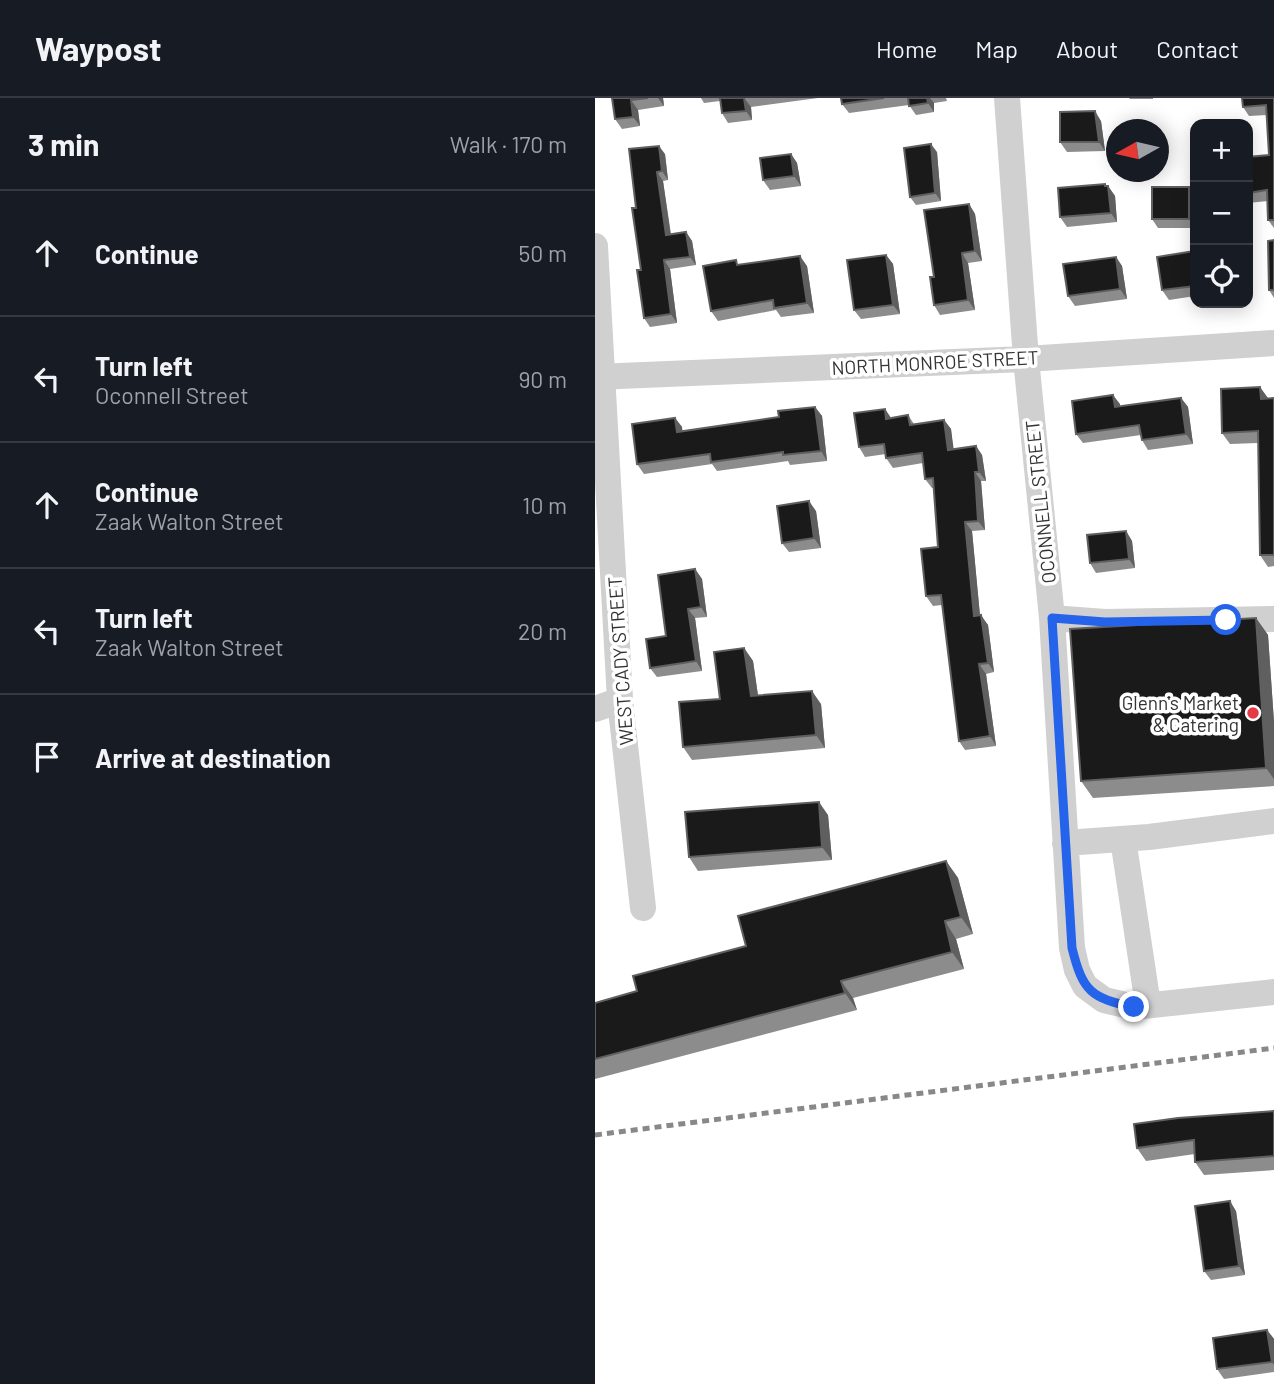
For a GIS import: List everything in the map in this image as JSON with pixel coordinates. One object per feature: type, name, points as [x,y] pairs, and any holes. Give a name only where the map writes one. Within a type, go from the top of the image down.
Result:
[{"type":"street","name":"OCONNELL STREET","points":[[1007,98],[1026,359],[1052,618],[1072,948],[1077,970],[1085,986],[1104,1000],[1134,1007],[1274,992]]},
{"type":"street","name":"WEST CADY STREET","points":[[595,247],[599,377],[620,700],[643,908]]},
{"type":"street","name":"NORTH MONROE STREET","points":[[599,377],[1026,359],[1274,343]]},
{"type":"street","points":[[1052,618],[1105,622],[1274,619]]},
{"type":"street","points":[[595,709],[620,700]]},
{"type":"street","points":[[1065,843],[1274,821]]},
{"type":"street","points":[[1123,839],[1148,1005]]},
{"type":"building","points":[[612,98],[648,98],[631,100],[633,117],[615,119]]},
{"type":"building","points":[[720,98],[744,98],[746,111],[722,113]]},
{"type":"building","points":[[841,98],[884,98],[842,104]]},
{"type":"building","points":[[908,98],[927,98],[928,103],[909,106]]},
{"type":"building","points":[[1242,98],[1274,98],[1274,220],[1268,220],[1267,190],[1253,192],[1253,157],[1269,155],[1266,105],[1243,107]]},
{"type":"building","points":[[1095,111],[1099,142],[1060,142],[1060,112]]},
{"type":"building","points":[[931,144],[935,193],[910,197],[904,148]]},
{"type":"building","points":[[659,146],[662,171],[657,172],[666,235],[686,232],[690,257],[664,260],[671,314],[644,318],[637,270],[641,270],[632,208],[636,208],[629,149]]},
{"type":"building","points":[[791,154],[794,176],[763,180],[760,158]]},
{"type":"building","points":[[1105,184],[1108,186],[1111,213],[1060,217],[1058,188]]},
{"type":"building","points":[[1152,187],[1189,187],[1189,219],[1152,219]]},
{"type":"building","points":[[969,204],[975,251],[962,253],[968,300],[934,305],[930,277],[934,277],[924,210]]},
{"type":"building","points":[[1274,240],[1274,290],[1269,290],[1268,241]]},
{"type":"building","points":[[1190,252],[1190,287],[1162,290],[1157,257]]},
{"type":"building","points":[[886,255],[893,305],[854,310],[847,260]]},
{"type":"building","points":[[800,256],[807,303],[774,308],[773,300],[711,311],[703,266],[736,260],[737,265]]},
{"type":"building","points":[[1116,257],[1120,289],[1068,296],[1063,264]]},
{"type":"building","points":[[1260,387],[1261,399],[1274,398],[1274,555],[1260,555],[1258,431],[1222,433],[1221,389]]},
{"type":"building","points":[[1113,395],[1115,407],[1181,398],[1186,434],[1142,440],[1139,425],[1076,434],[1072,401]]},
{"type":"building","points":[[815,407],[821,451],[783,455],[783,452],[711,462],[710,454],[637,464],[632,424],[675,418],[677,432],[779,417],[778,411]]},
{"type":"building","points":[[885,409],[886,419],[908,415],[910,425],[944,420],[948,450],[976,446],[979,472],[975,472],[978,521],[965,522],[974,616],[981,615],[988,663],[979,664],[990,736],[959,741],[941,595],[926,596],[921,549],[938,547],[933,478],[925,479],[922,453],[886,458],[884,444],[859,447],[854,413]]},
{"type":"building","points":[[809,501],[814,538],[782,543],[777,506]]},
{"type":"building","points":[[1126,531],[1129,559],[1090,563],[1087,535]]},
{"type":"building","points":[[695,569],[701,607],[688,609],[696,661],[650,668],[646,639],[666,636],[658,575]]},
{"type":"building","points":[[1256,618],[1266,768],[1081,781],[1070,629]]},
{"type":"building","points":[[744,648],[751,696],[812,691],[816,735],[683,747],[679,702],[720,699],[714,652]]},
{"type":"building","points":[[819,802],[822,847],[689,857],[685,812]]},
{"type":"building","points":[[946,861],[961,917],[945,921],[952,952],[841,981],[845,993],[595,1059],[595,1003],[637,991],[633,976],[746,946],[738,916]]},
{"type":"building","points":[[1274,1111],[1274,1156],[1195,1162],[1194,1140],[1137,1148],[1134,1124]]},
{"type":"building","points":[[1230,1201],[1239,1266],[1204,1271],[1195,1206]]},
{"type":"building","points":[[1267,1330],[1272,1362],[1217,1369],[1213,1338]]},
{"type":"railway","points":[[595,1135],[1274,1048]]},
{"type":"place","name":"Glenn's Market & Catering","points":[[1253,713]]},
{"type":"route","points":[[1134,1007],[1104,1000],[1085,986],[1077,970],[1072,948],[1052,618],[1105,622],[1226,620]]}]
